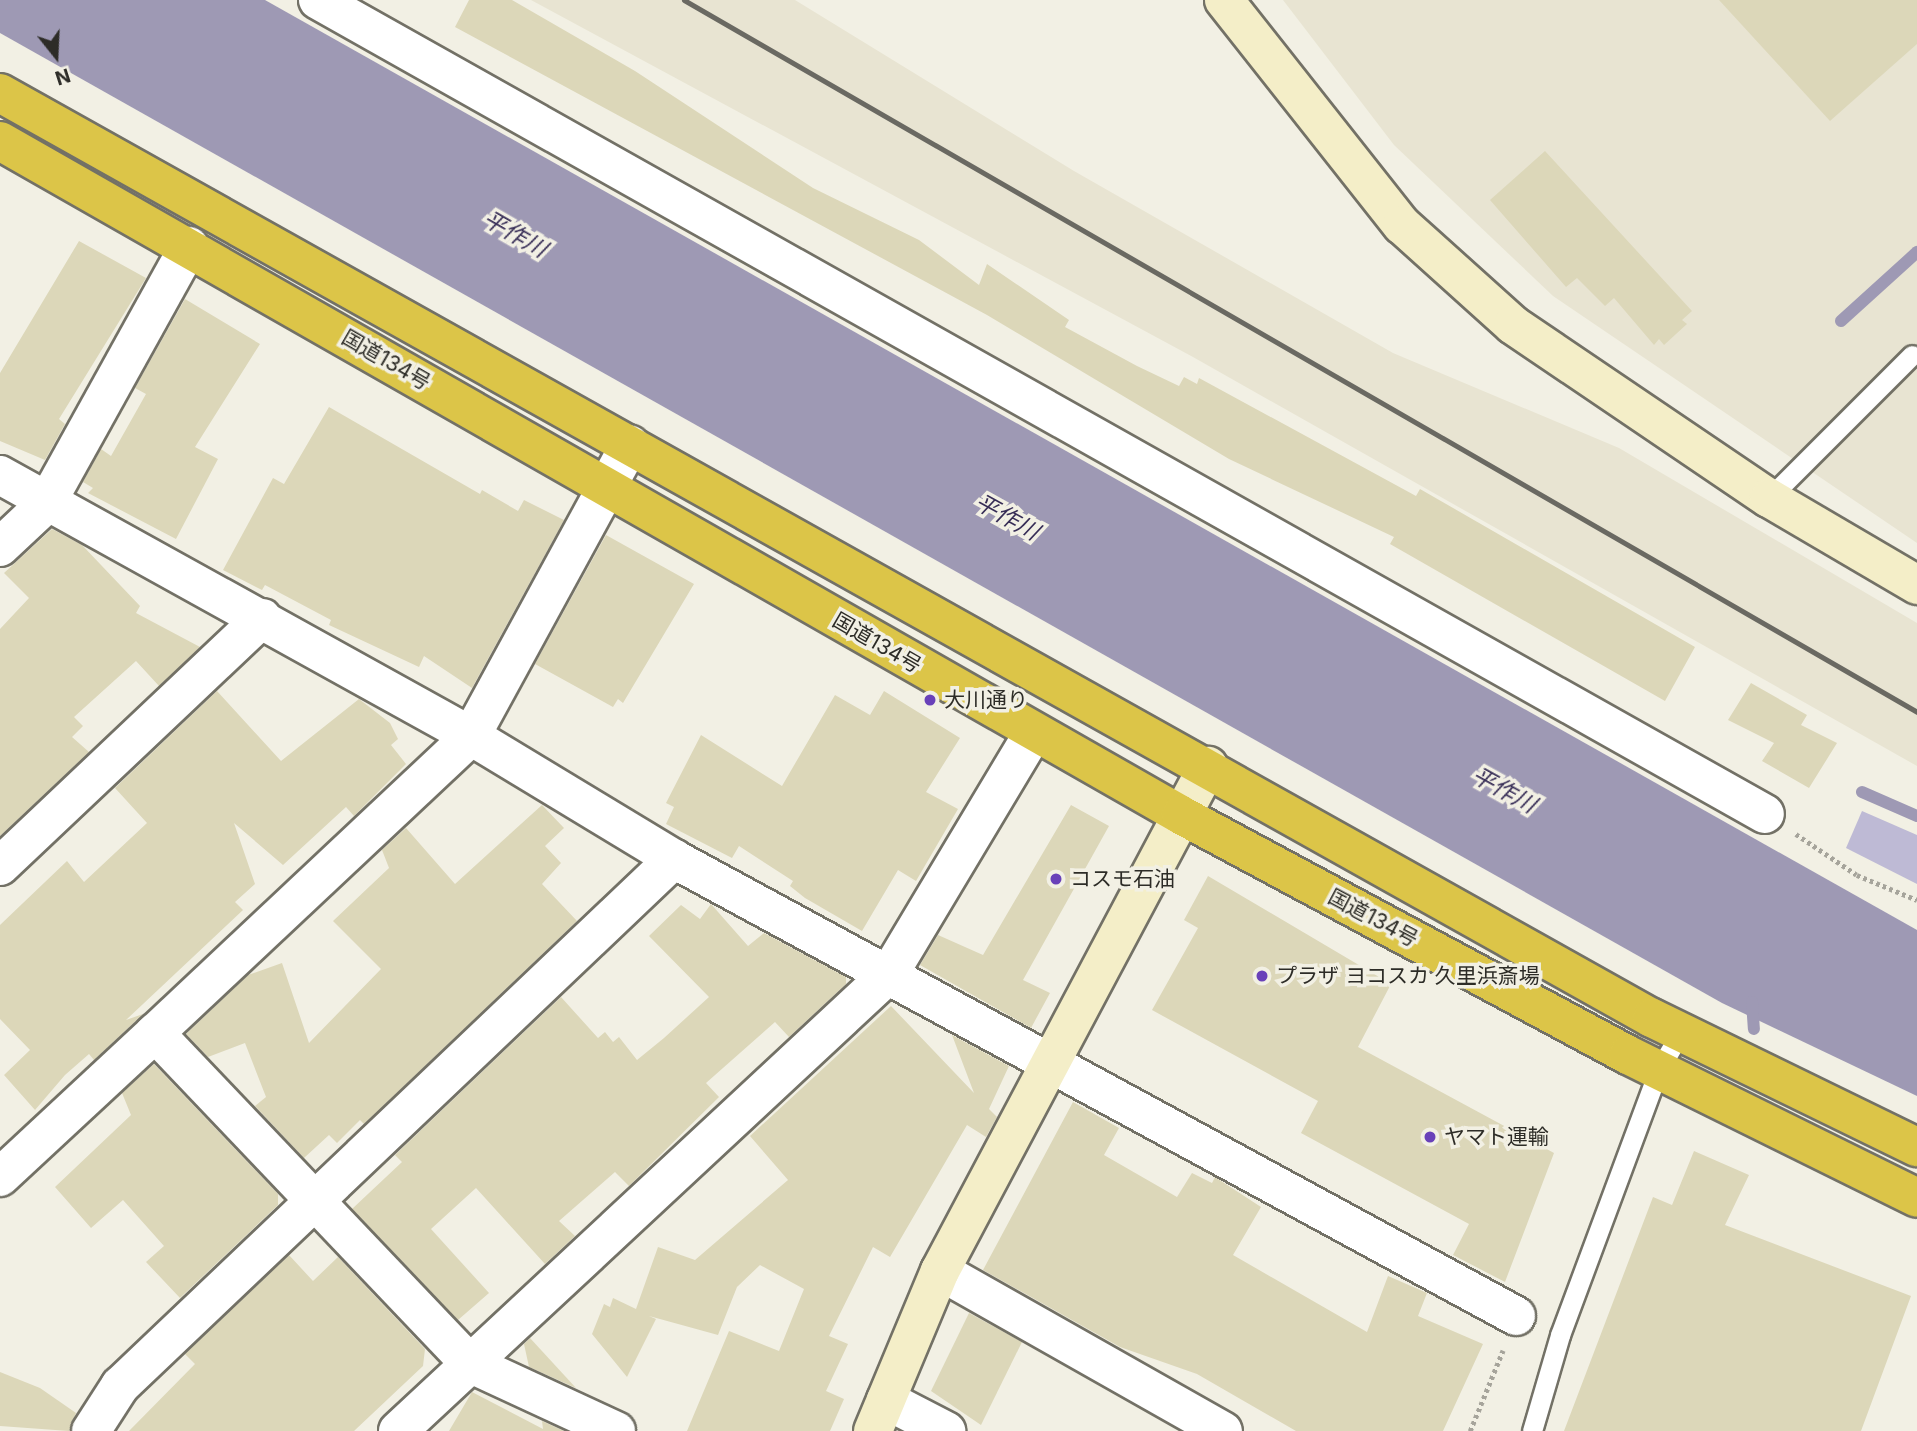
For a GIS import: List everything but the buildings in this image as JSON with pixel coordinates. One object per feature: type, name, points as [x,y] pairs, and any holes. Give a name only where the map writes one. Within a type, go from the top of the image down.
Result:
[{"type":"highway","points":[[0,93],[1681,1032],[1917,1147]]},
{"type":"highway","name":"国道134号","points":[[0,141],[189,246],[1033,733],[1181,815],[1658,1071],[1917,1198]]},
{"type":"street","points":[[318,0],[1765,814]]},
{"type":"street","points":[[1224,0],[1402,225],[1513,326],[1769,498],[1917,585]]},
{"type":"street","points":[[0,547],[46,504],[189,246]]},
{"type":"street","points":[[0,1177],[471,736],[631,444]]},
{"type":"street","points":[[0,475],[46,504],[262,618],[471,736],[674,859],[1516,1317]]},
{"type":"street","points":[[0,866],[262,618]]},
{"type":"street","points":[[398,1431],[889,974],[1033,733]]},
{"type":"street","points":[[946,1431],[880,1415],[940,1271],[1054,1064],[1208,766]]},
{"type":"street","points":[[91,1431],[120,1386],[674,859]]},
{"type":"street","points":[[155,1033],[469,1363],[616,1431]]},
{"type":"street","points":[[940,1271],[1223,1431]]},
{"type":"lane","points":[[1769,498],[1912,355]]},
{"type":"lane","points":[[1532,1431],[1560,1335],[1658,1071],[1681,1032]]},
{"type":"path","points":[[1765,814],[1857,875],[1917,900]]},
{"type":"path","points":[[1470,1431],[1516,1317]]},
{"type":"shaded area","points":[[531,0],[795,0],[1074,171],[1393,353],[1619,448],[1917,623],[1917,766],[1193,357]]},
{"type":"shaded area","points":[[1283,0],[1917,0],[1917,543],[1553,296],[1394,145]]},
{"type":"shaded area","points":[[1862,811],[1917,835],[1917,884],[1846,848]]},
{"type":"water","name":"平作川","points":[[0,0],[265,0],[1917,930],[1917,1096],[1722,1003],[0,33]]},
{"type":"waterway","points":[[1841,321],[1917,252]]},
{"type":"waterway","points":[[1862,792],[1917,816]]},
{"type":"waterway","points":[[1752,1002],[1754,1029]]},
{"type":"railway","points":[[684,0],[1917,712]]},
{"type":"place","name":"大川通り","points":[[930,700]]},
{"type":"place","name":"コスモ石油","points":[[1056,879]]},
{"type":"place","name":"プラザ ヨコスカ 久里浜斎場","points":[[1262,976]]},
{"type":"place","name":"ヤマト運輸","points":[[1430,1137]]}]
